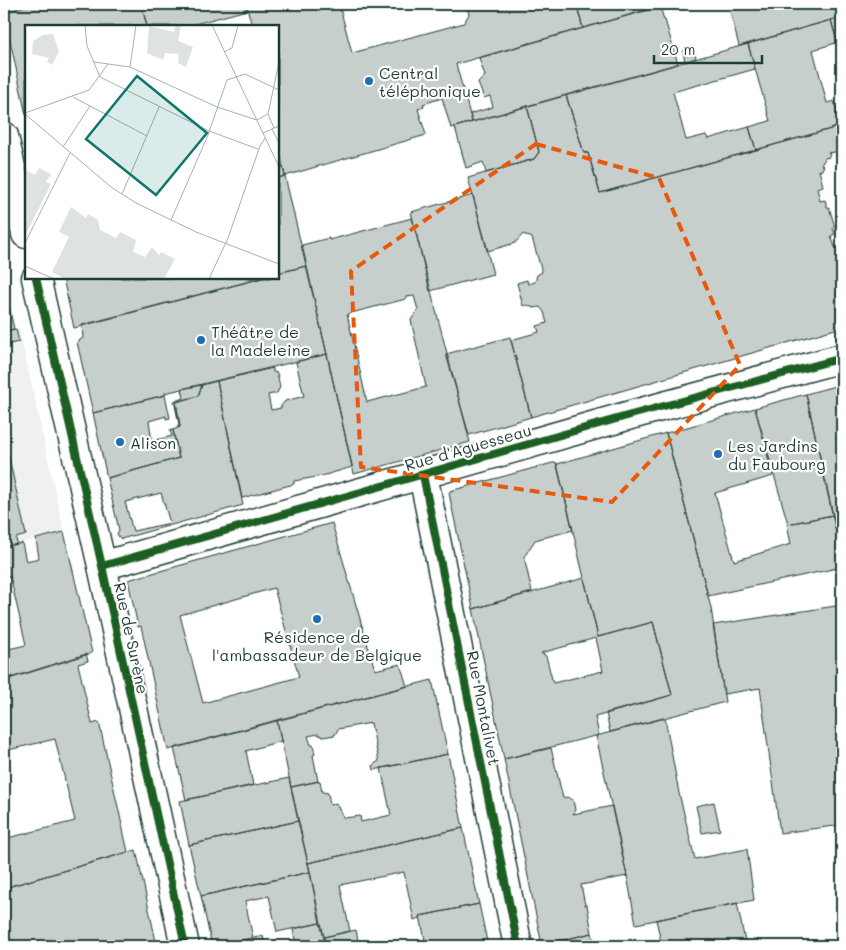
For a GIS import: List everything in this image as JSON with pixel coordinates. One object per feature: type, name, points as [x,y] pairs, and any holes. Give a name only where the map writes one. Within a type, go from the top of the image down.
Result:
[{"type":"street","points":[[4,136],[25,230]]},
{"type":"street","name":"Rue de Surène","points":[[36,279],[102,566],[185,946]]},
{"type":"street","name":"Rue d'Aguesseau","points":[[102,566],[637,413],[842,358]]},
{"type":"street","name":"Rue Montalivet","points":[[423,475],[518,946]]},
{"type":"highlighted area","points":[[536,144],[659,178],[740,365],[612,502],[361,467],[351,271]]},
{"type":"shaded area","points":[[19,328],[64,532],[4,547],[4,331]]},
{"type":"building","points":[[33,4],[141,4],[147,25],[25,25],[25,110],[4,12]]},
{"type":"building","points":[[141,4],[246,4],[247,10],[196,25],[147,25]]},
{"type":"building","name":"Central téléphonique","points":[[246,4],[339,4],[352,53],[464,23],[469,14],[466,4],[576,4],[583,28],[456,64],[472,122],[451,128],[442,98],[423,104],[424,107],[418,109],[426,135],[285,176],[279,149],[279,25],[252,25]]},
{"type":"building","points":[[576,4],[666,4],[667,5],[583,28]]},
{"type":"building","points":[[728,4],[842,4],[842,17],[739,46]]},
{"type":"building","points":[[660,6],[678,64],[472,122],[470,114],[493,107],[490,96],[484,98],[478,83],[485,76],[479,58]]},
{"type":"building","points":[[842,17],[842,41],[836,38],[831,20]]},
{"type":"building","points":[[831,20],[836,38],[842,41],[813,50],[827,103],[834,101],[841,126],[756,150],[749,127],[770,121],[748,44]]},
{"type":"building","points":[[748,44],[755,69],[673,92],[686,140],[706,135],[708,139],[749,127],[756,150],[600,193],[588,153],[584,153],[566,95]]},
{"type":"building","points":[[693,47],[696,58],[685,62],[683,51]]},
{"type":"building","points":[[566,95],[584,153],[588,153],[600,193],[842,126],[842,151],[828,153],[830,154],[828,158],[826,157],[821,165],[824,166],[821,171],[819,170],[823,186],[817,188],[820,201],[825,200],[827,207],[829,207],[835,227],[833,228],[835,234],[831,236],[835,247],[840,246],[842,254],[842,327],[531,417],[511,340],[539,332],[537,326],[547,323],[544,312],[540,307],[523,306],[517,283],[527,280],[528,284],[535,282],[537,275],[542,272],[532,238],[523,234],[515,243],[488,251],[468,178],[534,159],[539,152],[527,106]]},
{"type":"building","points":[[527,106],[539,152],[534,159],[486,173],[483,162],[466,168],[455,127]]},
{"type":"building","points":[[283,167],[285,176],[279,178],[279,169]]},
{"type":"building","points":[[285,176],[306,266],[279,273],[279,178]]},
{"type":"building","points":[[473,195],[493,274],[430,291],[411,212]]},
{"type":"building","points":[[412,218],[470,442],[354,474],[302,245],[329,238],[329,240]],"holes":[[[414,296],[418,310],[411,320],[426,387],[367,402],[347,314]]]},
{"type":"building","name":"Théâtre de la Madeleine","points":[[306,266],[327,354],[165,393],[165,395],[93,413],[77,342],[83,338],[82,325],[258,279],[279,279],[279,273]]},
{"type":"building","points":[[63,279],[258,279],[74,328]]},
{"type":"building","points":[[4,283],[14,329],[4,331]]},
{"type":"building","points":[[16,329],[19,342],[4,345],[4,331]]},
{"type":"building","points":[[510,337],[531,417],[469,435],[446,354]]},
{"type":"building","points":[[327,354],[352,467],[322,476],[294,481],[294,484],[242,498],[217,381],[273,368],[273,372],[277,373],[280,387],[277,393],[268,395],[271,410],[281,408],[285,401],[304,396],[296,362]]},
{"type":"building","points":[[217,381],[243,505],[121,539],[117,534],[119,530],[107,478],[179,458],[173,430],[180,427],[176,402],[198,396],[202,385]],"holes":[[[161,493],[170,523],[133,531],[125,502]]]},
{"type":"building","points":[[842,384],[842,559],[806,394]]},
{"type":"building","points":[[202,385],[198,396],[176,402],[180,427],[177,427],[179,424],[174,401],[184,398],[182,389]]},
{"type":"building","points":[[806,394],[833,515],[788,524],[755,408]]},
{"type":"building","points":[[165,395],[170,418],[166,419],[166,416],[149,421],[152,441],[172,436],[170,430],[173,430],[179,458],[107,478],[93,413]]},
{"type":"building","points":[[755,408],[773,476],[715,493],[734,561],[791,544],[787,524],[833,515],[842,567],[708,596],[666,433]]},
{"type":"building","points":[[666,433],[711,608],[725,702],[610,732],[606,713],[672,695],[653,622],[598,637],[557,464]]},
{"type":"building","points":[[4,435],[26,535],[16,538],[17,544],[4,547]]},
{"type":"building","points":[[556,462],[573,530],[535,540],[524,557],[532,592],[473,609],[450,491]]},
{"type":"building","points":[[332,523],[375,670],[400,664],[407,686],[168,750],[141,626],[138,627],[128,580]],"holes":[[[274,588],[299,677],[203,703],[180,615]]]},
{"type":"building","points":[[64,532],[92,653],[12,678],[4,650],[26,645],[10,576],[4,577],[4,547],[22,543],[26,561],[39,558],[36,539]]},
{"type":"building","points":[[584,578],[598,637],[653,622],[672,695],[595,717],[599,735],[504,759],[473,609]],"holes":[[[596,638],[603,671],[553,683],[546,656],[541,653]]]},
{"type":"building","points":[[842,605],[842,825],[780,833],[760,688],[724,694],[713,625]]},
{"type":"building","points":[[4,651],[12,678],[4,680]]},
{"type":"building","points":[[86,654],[88,661],[78,664],[92,724],[99,722],[128,852],[4,888],[4,839],[75,821],[55,739],[4,751],[4,680]]},
{"type":"building","points":[[432,680],[448,754],[374,770],[373,765],[379,761],[371,723],[338,729],[335,735],[323,737],[318,734],[308,736],[315,754],[313,755],[318,781],[291,787],[277,720]]},
{"type":"building","points":[[665,718],[679,793],[695,859],[747,849],[754,900],[636,924],[596,736]]},
{"type":"building","points":[[277,720],[281,741],[246,751],[253,785],[186,800],[174,748]]},
{"type":"building","points":[[551,748],[563,798],[567,797],[573,800],[575,810],[573,814],[612,806],[627,876],[581,885],[592,933],[542,945],[504,759]]},
{"type":"building","points":[[448,754],[463,828],[308,863],[291,787],[320,781],[322,792],[328,793],[330,805],[336,803],[344,818],[360,816],[361,822],[391,815],[381,768]]},
{"type":"building","points":[[289,778],[298,821],[189,845],[180,801]]},
{"type":"building","points":[[714,802],[720,830],[702,833],[696,806]]},
{"type":"building","points":[[298,821],[310,872],[201,896],[189,845]]},
{"type":"building","points":[[463,828],[479,904],[420,916],[420,918],[414,920],[404,872],[340,885],[350,931],[324,937],[308,863]]},
{"type":"building","points":[[136,850],[157,946],[4,946],[4,888]]},
{"type":"building","points":[[310,872],[320,923],[277,932],[269,896],[245,901],[253,938],[212,946],[201,896]]},
{"type":"building","points":[[737,903],[746,946],[662,946],[656,920]]},
{"type":"building","points":[[479,904],[488,946],[422,946],[426,945],[420,916]]},
{"type":"building","points":[[320,923],[326,946],[296,946],[293,929]]},
{"type":"building","points":[[356,930],[359,946],[326,946],[324,937]]},
{"type":"building","points":[[592,933],[595,946],[542,946],[542,945]]},
{"type":"building","points":[[263,936],[265,946],[212,946],[253,938]]},
{"type":"cycle path","points":[[36,279],[102,566],[185,946]]},
{"type":"cycle path","points":[[102,566],[627,416],[842,358]]},
{"type":"cycle path","points":[[423,475],[518,946]]},
{"type":"place","name":"Central téléphonique","points":[[369,81]]},
{"type":"place","name":"Théâtre de la Madeleine","points":[[201,340]]},
{"type":"place","name":"Alison","points":[[120,442]]},
{"type":"place","name":"Les Jardins du Faubourg","points":[[718,454]]},
{"type":"place","name":"Résidence de l'ambassadeur de Belgique","points":[[317,619]]}]
